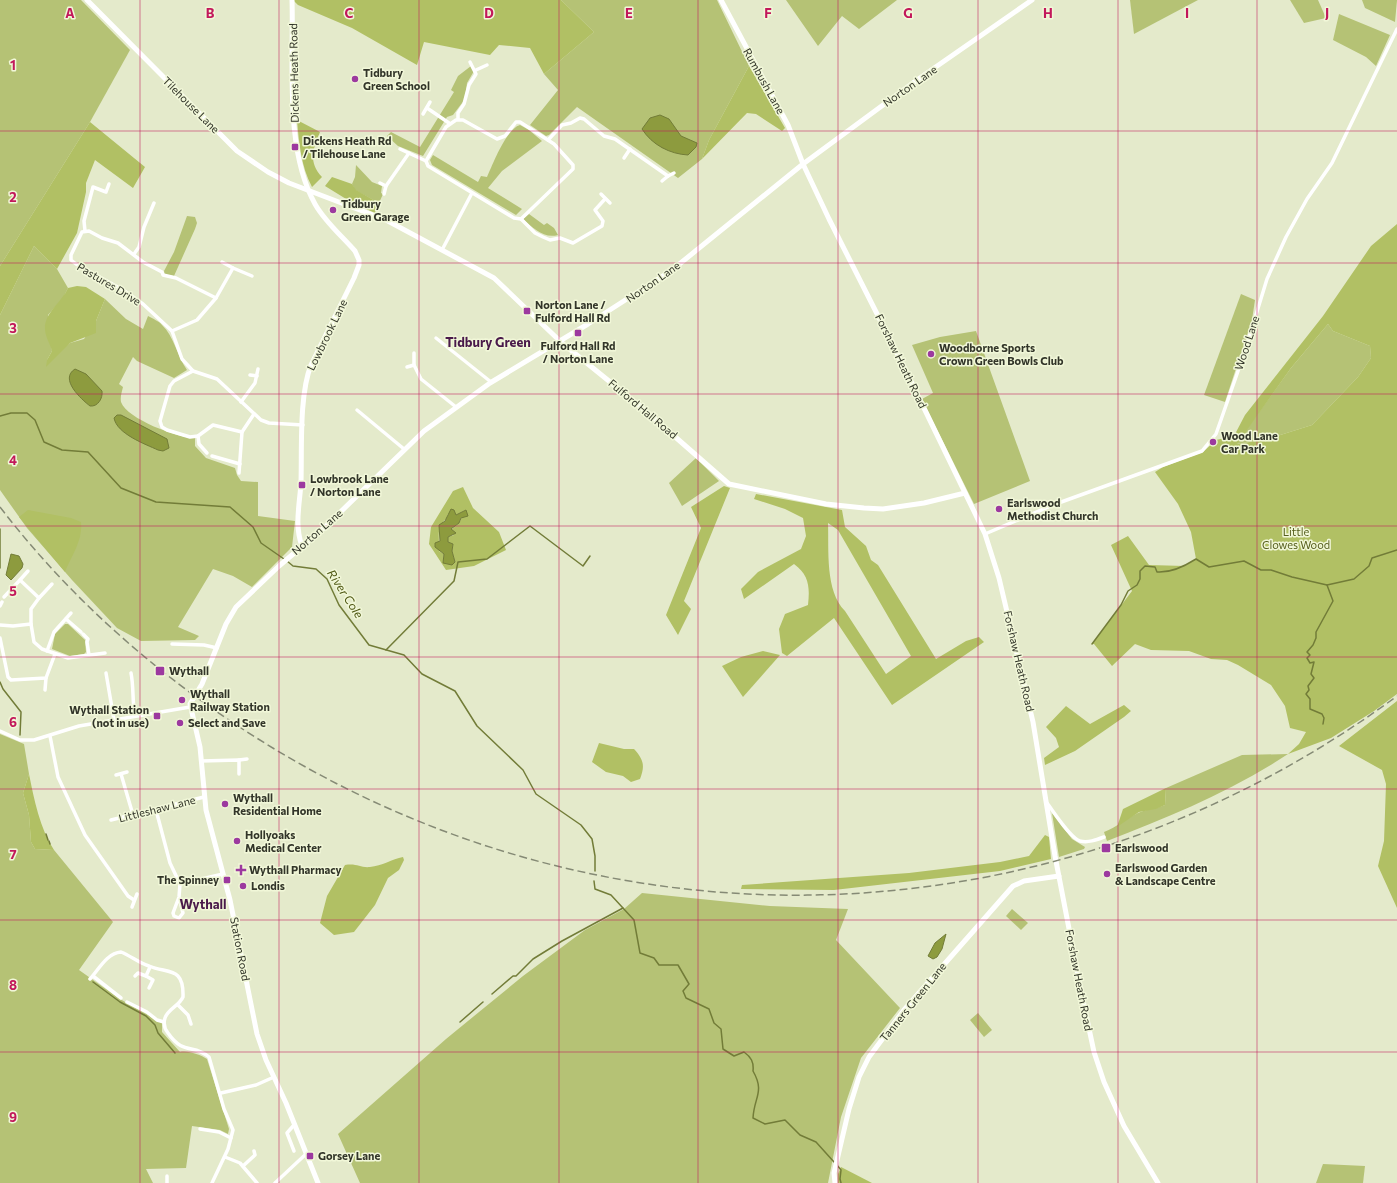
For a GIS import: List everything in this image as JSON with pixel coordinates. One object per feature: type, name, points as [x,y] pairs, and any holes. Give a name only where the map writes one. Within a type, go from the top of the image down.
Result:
[{"type":"street","name":"Tilehouse Lane","points":[[87,0],[237,151],[268,172],[310,192]]},
{"type":"street","name":"Dickens Heath Road","points":[[292,0],[295,139],[300,165],[310,192]]},
{"type":"street","name":"Rumbush Lane","points":[[720,0],[788,125],[803,164]]},
{"type":"street","name":"Norton Lane","points":[[190,707],[217,648],[226,624],[236,607],[282,563],[325,527],[424,431],[491,382],[632,297],[672,270],[803,164],[917,80],[1032,0]]},
{"type":"street","name":"Wood Lane","points":[[985,534],[1053,505],[1202,451],[1211,442],[1216,434],[1244,354],[1267,279],[1286,237],[1307,199],[1332,163],[1397,31]]},
{"type":"street","points":[[458,119],[458,113],[464,104],[469,85],[475,77],[476,70],[470,62]]},
{"type":"street","points":[[476,70],[486,65]]},
{"type":"street","points":[[423,114],[430,102]]},
{"type":"street","points":[[427,108],[449,123]]},
{"type":"street","points":[[426,161],[449,123],[458,119],[463,120],[497,139],[503,137],[512,125],[520,122],[554,144],[574,165],[573,169],[520,219]]},
{"type":"street","points":[[548,140],[562,125],[584,119],[604,136],[615,139],[668,176]]},
{"type":"street","points":[[400,149],[426,161],[430,169],[514,218],[520,219],[535,233],[550,240],[560,238],[573,243],[602,226],[603,221],[595,210],[605,198]]},
{"type":"street","points":[[624,158],[630,149]]},
{"type":"street","points":[[384,194],[386,186],[409,153]]},
{"type":"street","name":"Forshaw Heath Road","points":[[803,164],[985,534],[999,578],[1026,685],[1055,856],[1079,985],[1094,1052],[1104,1082],[1124,1126],[1158,1183]]},
{"type":"street","points":[[662,181],[674,173]]},
{"type":"street","points":[[380,183],[386,186]]},
{"type":"street","points":[[109,184],[106,192],[93,187],[84,221],[85,231],[89,231],[102,238],[118,243],[143,262],[162,272],[164,275],[176,278],[216,298]]},
{"type":"street","name":"Fulford Hall Road","points":[[310,192],[386,220],[494,278],[560,341],[653,417],[729,484],[826,504],[864,508],[882,508],[924,503],[965,493]]},
{"type":"street","name":"Lowbrook Lane","points":[[302,546],[299,538],[298,522],[302,426],[308,372],[359,265],[359,260],[355,251],[320,211],[310,192]]},
{"type":"street","points":[[442,250],[472,193]]},
{"type":"street","points":[[601,194],[610,203]]},
{"type":"street","points":[[134,254],[139,248],[144,227],[154,203]]},
{"type":"street","name":"Pastures Drive","points":[[85,231],[74,249],[71,260],[143,304],[172,331],[182,359],[193,371]]},
{"type":"street","points":[[222,262],[252,276]]},
{"type":"street","points":[[172,331],[197,320],[216,298],[233,268]]},
{"type":"street","points":[[436,338],[491,382]]},
{"type":"street","points":[[414,353],[414,365],[421,379],[456,407]]},
{"type":"street","points":[[407,367],[414,365]]},
{"type":"street","points":[[242,402],[250,393],[257,376],[258,369]]},
{"type":"street","points":[[242,432],[213,425],[198,436],[190,437],[162,427],[160,421],[170,386],[174,381],[193,371],[217,379],[254,414],[265,422],[302,426]]},
{"type":"street","points":[[250,375],[257,376]]},
{"type":"street","points":[[357,410],[404,449]]},
{"type":"street","points":[[239,473],[242,432],[254,414]]},
{"type":"street","points":[[198,436],[199,444],[207,453]]},
{"type":"street","points":[[212,456],[240,464]]},
{"type":"street","points":[[4,597],[28,571]]},
{"type":"street","points":[[20,580],[39,598]]},
{"type":"street","points":[[52,584],[31,609],[31,624],[34,642],[39,648],[55,654],[73,658],[105,653]]},
{"type":"street","points":[[47,651],[54,632],[71,614]]},
{"type":"street","points":[[66,619],[88,639],[89,655]]},
{"type":"street","points":[[0,625],[31,624]]},
{"type":"street","points":[[0,638],[9,678],[14,680],[33,677],[46,678]]},
{"type":"street","points":[[172,644],[204,645],[217,648]]},
{"type":"street","points":[[44,690],[46,678],[55,654]]},
{"type":"street","points":[[106,673],[114,720]]},
{"type":"street","points":[[131,673],[134,691],[132,700],[135,716]]},
{"type":"street","points":[[0,731],[14,738],[24,740],[50,736],[79,726],[190,707]]},
{"type":"street","name":"Station Road","points":[[190,707],[199,738],[204,797],[230,902],[257,1034],[318,1183]]},
{"type":"street","points":[[50,736],[58,777],[85,835],[128,896],[134,900]]},
{"type":"street","points":[[201,761],[247,759]]},
{"type":"street","points":[[239,760],[239,774]]},
{"type":"street","points":[[116,775],[127,772]]},
{"type":"street","points":[[121,774],[132,815]]},
{"type":"street","name":"Littleshaw Lane","points":[[111,820],[204,797]]},
{"type":"street","points":[[1046,803],[1070,834],[1078,841],[1090,842],[1104,836]]},
{"type":"street","points":[[156,810],[170,863],[180,884],[179,898],[173,913],[174,916],[179,918],[183,913],[179,898]]},
{"type":"street","points":[[180,884],[223,874]]},
{"type":"street","name":"Tanners Green Lane","points":[[835,1183],[834,1173],[849,1109],[859,1077],[869,1057],[890,1028],[1013,886],[1024,881],[1059,876]]},
{"type":"street","points":[[132,907],[137,894]]},
{"type":"street","points":[[90,979],[109,957],[117,952],[128,955],[150,967],[171,971],[176,974],[183,992],[183,997],[178,1005],[168,1012],[164,1022],[166,1030],[180,1047],[204,1052],[209,1056],[233,1130],[225,1157],[212,1183]]},
{"type":"street","points":[[146,976],[150,967]]},
{"type":"street","points":[[135,976],[138,974],[153,980],[149,988]]},
{"type":"street","points":[[93,976],[121,998]]},
{"type":"street","points":[[127,1002],[147,1012],[157,1020],[164,1022]]},
{"type":"street","points":[[178,1005],[188,1014],[191,1024]]},
{"type":"street","points":[[221,1093],[256,1085],[274,1077]]},
{"type":"street","points":[[294,1125],[287,1133],[294,1151]]},
{"type":"street","points":[[200,1129],[219,1132],[231,1138]]},
{"type":"street","points":[[244,1166],[255,1155],[254,1152]]},
{"type":"street","points":[[275,1183],[306,1154]]},
{"type":"street","points":[[225,1157],[244,1166],[256,1183]]},
{"type":"street","points":[[167,1176],[167,1183]]},
{"type":"shaded area","points":[[0,0],[81,0],[130,50],[90,122],[0,266]]},
{"type":"shaded area","points":[[561,0],[717,0],[749,66],[709,140],[702,159],[678,178],[577,107],[549,135],[546,136],[530,125],[558,90],[544,74],[594,32]]},
{"type":"shaded area","points":[[786,0],[897,0],[859,29],[842,16],[818,46]]},
{"type":"shaded area","points":[[1130,0],[1198,0],[1134,34]]},
{"type":"shaded area","points":[[1290,0],[1318,0],[1326,18],[1304,23]]},
{"type":"shaded area","points":[[1362,0],[1397,0],[1395,22],[1365,8]]},
{"type":"shaded area","points":[[1339,14],[1390,35],[1376,66],[1366,57],[1333,40]]},
{"type":"shaded area","points":[[471,66],[474,71],[467,83],[465,99],[453,115],[447,117],[423,156],[398,146],[387,136],[391,132],[420,147],[454,92],[451,90],[458,76]]},
{"type":"shaded area","points":[[660,115],[669,119],[681,136],[697,143],[696,147],[688,155],[668,151],[656,144],[646,135],[642,129],[650,118]]},
{"type":"shaded area","points":[[520,125],[529,130],[542,141],[502,171],[488,188],[522,209],[516,215],[432,165],[430,160],[433,155],[478,182],[481,176],[487,177],[505,140],[515,128]]},
{"type":"shaded area","points":[[356,165],[372,182],[382,186],[381,193],[383,194],[379,203],[355,190],[352,184],[355,177]]},
{"type":"shaded area","points":[[529,214],[544,225],[547,223],[554,228],[558,235],[553,236],[539,232],[523,219]]},
{"type":"shaded area","points":[[187,216],[195,217],[197,223],[195,229],[174,276],[165,275],[164,271],[174,252]]},
{"type":"shaded area","points":[[34,246],[57,269],[68,288],[63,298],[48,315],[52,351],[47,360],[70,343],[84,339],[96,321],[105,299],[126,319],[143,329],[148,316],[158,321],[173,340],[187,370],[174,378],[137,361],[133,357],[119,384],[123,387],[121,402],[125,408],[133,415],[154,426],[177,435],[195,438],[195,446],[206,458],[235,468],[241,481],[258,482],[258,516],[295,521],[292,547],[252,587],[233,576],[213,569],[178,627],[199,636],[195,640],[141,641],[117,628],[72,580],[27,528],[0,490],[0,315]]},
{"type":"shaded area","points":[[1241,294],[1255,300],[1252,320],[1225,402],[1204,395]]},
{"type":"shaded area","points":[[1328,324],[1333,331],[1370,346],[1371,358],[1358,377],[1312,425],[1268,439],[1236,444],[1291,368]]},
{"type":"shaded area","points":[[976,331],[1030,481],[974,504],[922,399],[933,393],[912,345],[940,337]]},
{"type":"shaded area","points":[[75,369],[86,374],[102,391],[101,399],[98,404],[90,406],[73,389],[69,378]]},
{"type":"shaded area","points":[[117,415],[121,415],[167,439],[169,448],[163,451],[158,450],[132,438],[116,424],[114,418]]},
{"type":"shaded area","points":[[696,458],[719,481],[682,506],[669,483]]},
{"type":"shaded area","points":[[451,509],[454,510],[456,515],[466,510],[468,516],[461,518],[459,523],[451,529],[456,533],[448,537],[448,542],[453,544],[452,551],[455,562],[452,565],[443,563],[444,554],[435,547],[435,543],[440,541],[439,525],[445,521]]},
{"type":"shaded area","points":[[11,554],[19,556],[23,564],[22,568],[11,580],[6,575]]},
{"type":"shaded area","points":[[65,624],[68,624],[85,640],[86,652],[84,654],[70,656],[52,649],[55,634]]},
{"type":"shaded area","points":[[0,734],[24,744],[29,774],[23,793],[29,815],[31,842],[35,849],[54,850],[113,922],[79,970],[120,999],[162,1023],[162,1032],[180,1052],[194,1053],[207,1059],[229,1129],[228,1134],[220,1130],[192,1126],[186,1168],[146,1169],[153,1183],[0,1183]]},
{"type":"shaded area","points":[[1288,754],[1245,780],[1200,802],[1177,813],[1107,841],[1104,832],[1138,813],[1165,805],[1166,788],[1242,755]]},
{"type":"shaded area","points":[[1052,813],[1072,839],[1085,847],[1084,849],[1059,857]]},
{"type":"shaded area","points":[[642,893],[770,906],[848,909],[836,940],[900,1008],[861,1058],[841,1117],[828,1183],[360,1183],[338,1134],[446,1039],[523,976],[585,930],[624,909]]},
{"type":"shaded area","points":[[1012,909],[1028,923],[1021,930],[1006,916]]},
{"type":"shaded area","points":[[946,934],[942,949],[937,957],[933,959],[928,956],[935,943]]},
{"type":"shaded area","points":[[978,1013],[992,1030],[984,1037],[970,1020]]},
{"type":"shaded area","points":[[1323,1164],[1365,1166],[1363,1183],[1316,1183]]},
{"type":"green space","points":[[293,0],[561,0],[594,32],[544,74],[530,48],[499,45],[490,55],[424,42],[417,65],[352,28],[298,5]]},
{"type":"green space","points":[[749,66],[785,128],[782,131],[756,114],[747,113],[702,159],[709,140]]},
{"type":"green space","points":[[297,120],[320,132],[315,144],[313,161],[322,177],[312,187],[303,163]]},
{"type":"green space","points":[[90,122],[145,167],[133,188],[95,160],[86,183],[86,192],[77,233],[57,269],[34,246],[0,315],[0,266]]},
{"type":"green space","points":[[332,177],[352,184],[356,190],[379,203],[375,213],[351,202],[325,186]]},
{"type":"green space","name":"Little Clowes Wood","points":[[1397,224],[1397,694],[1374,711],[1331,738],[1288,754],[1299,744],[1306,732],[1290,728],[1285,706],[1271,685],[1238,665],[1227,660],[1211,659],[1189,651],[1151,650],[1135,644],[1112,666],[1094,644],[1092,644],[1132,591],[1111,545],[1128,536],[1149,565],[1185,566],[1196,559],[1191,532],[1178,504],[1155,472],[1163,467],[1203,452],[1216,440],[1234,436],[1245,415],[1323,316],[1371,246]],"holes":[[[1328,324],[1333,331],[1370,346],[1371,358],[1358,377],[1312,425],[1268,439],[1237,444],[1291,368]]]},
{"type":"green space","points":[[77,286],[86,287],[105,299],[96,321],[96,333],[70,343],[46,367],[47,360],[52,351],[45,332],[45,323],[50,313],[68,288]]},
{"type":"green space","points":[[724,486],[730,488],[684,601],[691,609],[678,635],[666,615],[701,528],[691,507]]},
{"type":"green space","points":[[463,487],[473,508],[499,532],[506,550],[474,566],[446,570],[429,544],[431,527],[453,491]],"holes":[[[466,510],[459,523],[451,530],[454,535],[448,537],[448,542],[453,544],[452,551],[455,562],[443,558],[444,554],[439,551],[439,532],[441,525],[447,518],[448,514],[456,515]]]},
{"type":"green space","points":[[756,494],[842,510],[845,527],[866,546],[871,560],[878,565],[936,659],[966,641],[979,637],[984,642],[892,705],[834,618],[787,656],[782,653],[779,629],[785,614],[808,605],[809,593],[806,577],[794,564],[744,599],[741,589],[758,572],[801,549],[806,536],[803,518],[785,509],[754,499]],"holes":[[[828,523],[838,530],[911,656],[886,674],[834,593],[829,570]]]},
{"type":"green space","points":[[28,510],[71,518],[81,522],[79,541],[65,572],[19,517]]},
{"type":"green space","points":[[763,651],[780,655],[743,697],[722,666],[741,657]]},
{"type":"green space","points":[[1397,701],[1397,908],[1378,866],[1384,841],[1386,784],[1382,770],[1339,746]]},
{"type":"green space","points":[[1124,705],[1131,711],[1124,717],[1075,751],[1045,765],[1044,758],[1059,747],[1056,738],[1046,727],[1066,706],[1090,724]]},
{"type":"green space","points":[[599,743],[624,749],[634,749],[640,756],[643,763],[643,770],[640,779],[631,782],[623,776],[606,772],[592,762]]},
{"type":"green space","points":[[29,774],[41,823],[54,850],[35,849],[31,842],[29,815],[23,793]]},
{"type":"green space","points":[[1166,788],[1165,805],[1156,809],[1139,812],[1117,827],[1123,809]]},
{"type":"green space","points":[[1045,835],[1049,837],[1051,859],[1000,871],[834,890],[741,889],[742,885],[909,873],[1000,862],[1029,856]]},
{"type":"green space","points":[[403,857],[404,860],[399,870],[388,878],[375,905],[354,932],[334,935],[320,923],[327,896],[345,865],[370,867]]},
{"type":"green space","points":[[841,1167],[872,1183],[838,1183],[838,1174]]},
{"type":"waterway","name":"River Cole","points":[[0,416],[11,413],[27,413],[35,420],[44,442],[62,450],[88,452],[121,488],[156,502],[230,507],[253,527],[261,543],[284,559]]},
{"type":"waterway","points":[[386,650],[454,581],[458,562],[487,559],[530,526],[583,566],[590,556]]},
{"type":"waterway","points":[[0,529],[0,568]]},
{"type":"waterway","points":[[1092,644],[1121,605],[1128,591],[1137,585],[1140,579],[1140,571],[1145,566],[1155,567],[1157,572],[1162,572],[1178,568],[1196,559],[1209,567],[1244,561],[1261,570],[1271,570],[1292,577],[1327,585],[1354,579],[1369,566],[1372,558],[1397,550]]},
{"type":"waterway","name":"River Cole","points":[[287,561],[293,566],[316,569],[327,579],[339,605],[369,645],[404,655],[422,674],[455,691],[477,726],[523,770],[536,794],[581,825],[592,839],[595,856],[595,871]]},
{"type":"waterway","points":[[1323,724],[1324,718],[1322,714],[1310,709],[1310,699],[1306,694],[1309,690],[1308,686],[1314,678],[1311,674],[1314,662],[1310,663],[1307,658],[1310,655],[1307,652],[1313,645],[1316,638],[1316,632],[1333,601],[1327,585]]},
{"type":"waterway","points":[[0,682],[3,689],[21,712],[20,735]]},
{"type":"waterway","points":[[46,834],[48,840]]},
{"type":"waterway","name":"River Cole","points":[[594,881],[595,889],[611,895],[634,920],[640,953],[654,958],[659,965],[678,965],[689,984],[683,991],[686,998],[709,1009],[714,1023],[721,1029],[723,1049],[734,1056],[744,1052],[750,1058],[759,1090],[753,1118],[765,1124],[785,1120],[800,1135],[816,1142],[834,1162]]},
{"type":"waterway","points":[[492,994],[513,976],[516,976],[533,959],[562,941],[623,908]]},
{"type":"waterway","points":[[93,982],[120,1002],[146,1016],[155,1025],[158,1033],[175,1053]]},
{"type":"waterway","points":[[460,1022],[483,1002]]},
{"type":"waterway","name":"River Cole","points":[[837,1165],[841,1170],[841,1183]]},
{"type":"railway","points":[[0,507],[52,568],[108,625],[170,677],[235,724],[374,802],[519,856],[669,887],[820,895],[972,880],[1120,841],[1262,780],[1397,696]]},
{"type":"place","name":"Tidbury Green School","points":[[355,79]]},
{"type":"place","name":"Dickens Heath Rd / Tilehouse Lane","points":[[295,147]]},
{"type":"place","name":"Tidbury Green Garage","points":[[333,210]]},
{"type":"place","name":"Norton Lane / Fulford Hall Rd","points":[[527,311]]},
{"type":"place","name":"Fulford Hall Rd / Norton Lane","points":[[578,333]]},
{"type":"place","name":"Woodborne Sports Crown Green Bowls Club","points":[[931,354]]},
{"type":"place","name":"Wood Lane Car Park","points":[[1213,442]]},
{"type":"place","name":"Lowbrook Lane / Norton Lane","points":[[302,485]]},
{"type":"place","name":"Earlswood Methodist Church","points":[[999,509]]},
{"type":"place","name":"Wythall","points":[[160,671]]},
{"type":"place","name":"Wythall Railway Station","points":[[182,700]]},
{"type":"place","name":"Wythall Station (not in use)","points":[[157,716]]},
{"type":"place","name":"Select and Save","points":[[180,723]]},
{"type":"place","name":"Wythall Residential Home","points":[[225,804]]},
{"type":"place","name":"Hollyoaks Medical Center","points":[[237,841]]},
{"type":"place","name":"Earlswood","points":[[1106,848]]},
{"type":"place","name":"Wythall Pharmacy","points":[[241,870]]},
{"type":"place","name":"Earlswood Garden & Landscape Centre","points":[[1107,874]]},
{"type":"place","name":"The Spinney","points":[[227,880]]},
{"type":"place","name":"Londis","points":[[243,886]]},
{"type":"place","name":"Gorsey Lane","points":[[310,1156]]},
{"type":"district","name":"Tidbury Green","points":[[488,342]]},
{"type":"district","name":"Wythall","points":[[203,904]]}]
